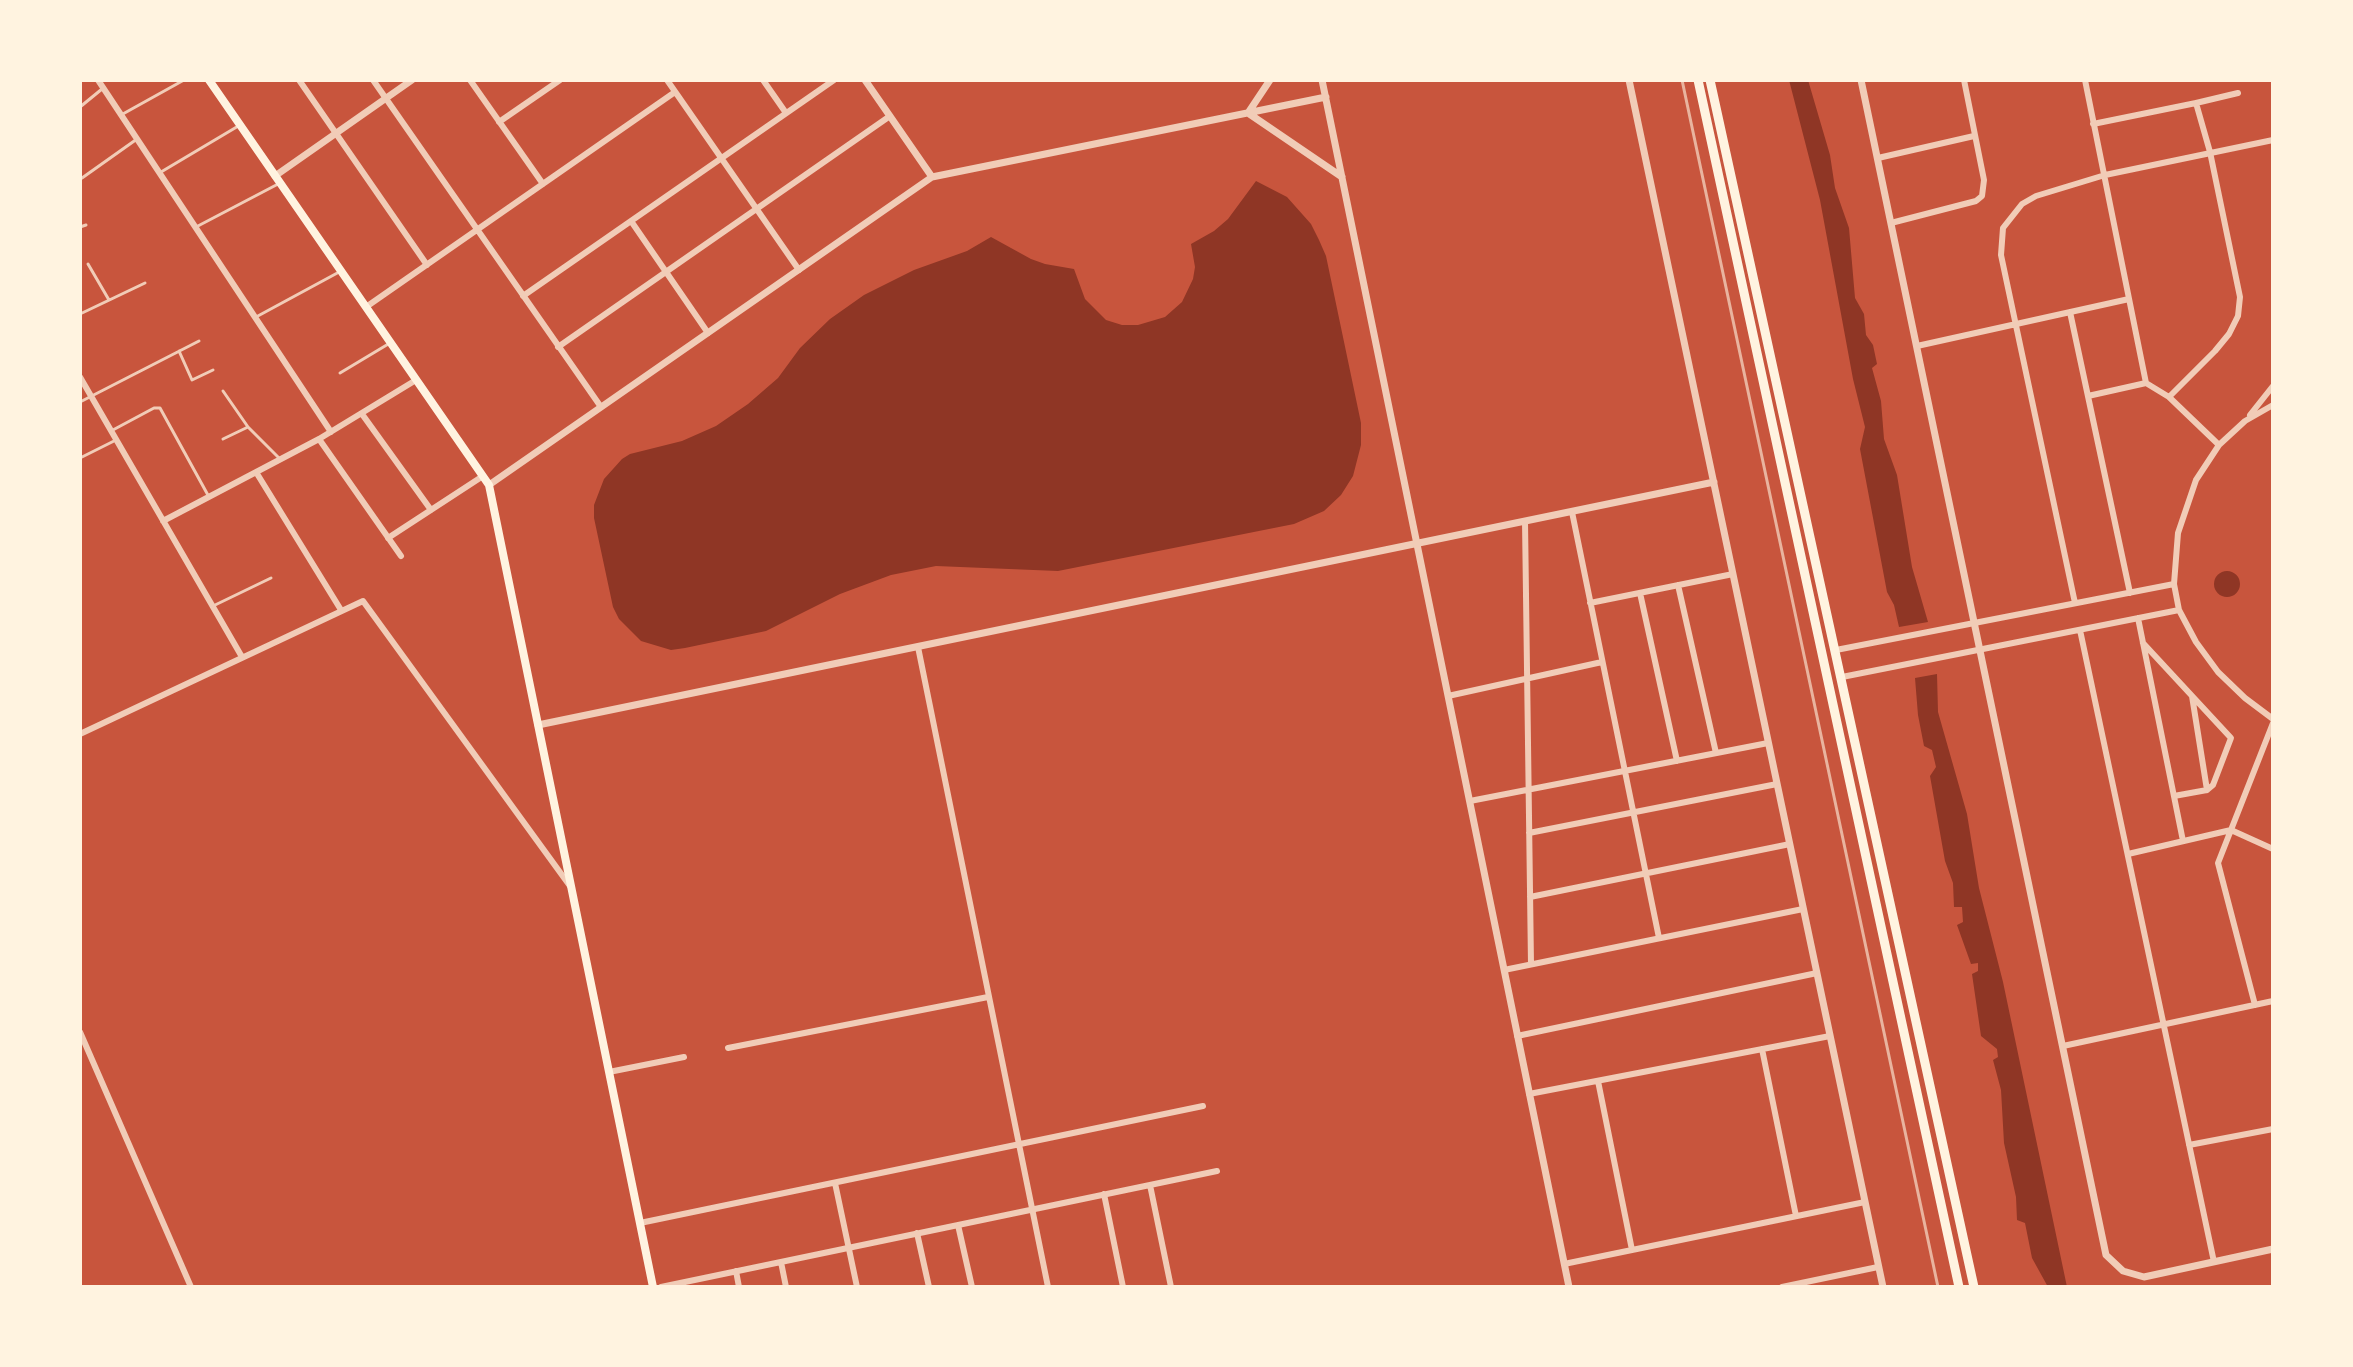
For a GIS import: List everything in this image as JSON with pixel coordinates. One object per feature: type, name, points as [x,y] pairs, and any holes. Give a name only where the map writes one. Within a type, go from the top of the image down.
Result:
[{"type":"highway","points":[[1698,80],[1959,1287]]},
{"type":"highway","points":[[1710,80],[1974,1287]]},
{"type":"highway","points":[[1822,652],[1836,650]]},
{"type":"highway","points":[[1828,680],[1842,677]]},
{"type":"main road","points":[[209,80],[489,485],[653,1287]]},
{"type":"street","points":[[98,80],[331,432]]},
{"type":"street","points":[[299,80],[427,265]]},
{"type":"street","points":[[373,80],[601,407]]},
{"type":"street","points":[[277,179],[412,80]]},
{"type":"street","points":[[470,80],[543,184]]},
{"type":"street","points":[[499,122],[560,80]]},
{"type":"street","points":[[667,80],[799,270]]},
{"type":"street","points":[[763,80],[786,113]]},
{"type":"street","points":[[523,296],[834,80]]},
{"type":"street","points":[[865,80],[932,177]]},
{"type":"street","points":[[1248,113],[1270,80]]},
{"type":"street","points":[[1322,80],[1569,1287]]},
{"type":"street","points":[[1629,80],[1883,1287]]},
{"type":"street","points":[[1861,80],[2106,1255],[2123,1271],[2144,1277],[2273,1249]]},
{"type":"street","points":[[1891,223],[1980,198],[1984,180],[1964,80]]},
{"type":"street","points":[[2085,80],[2146,383]]},
{"type":"street","points":[[366,307],[675,92]]},
{"type":"street","points":[[2093,124],[2238,93]]},
{"type":"street","points":[[489,485],[932,177],[1326,97]]},
{"type":"street","points":[[2169,397],[2229,334],[2238,316],[2240,297],[2210,152],[2196,103]]},
{"type":"street","points":[[1248,113],[1342,178]]},
{"type":"street","points":[[558,347],[890,116]]},
{"type":"street","points":[[1878,158],[1974,136]]},
{"type":"street","points":[[2075,603],[2001,255],[2003,228],[2022,204],[2036,196],[2105,175],[2273,140]]},
{"type":"street","points":[[631,221],[708,333]]},
{"type":"street","points":[[1917,346],[2129,299]]},
{"type":"street","points":[[2070,312],[2130,593]]},
{"type":"street","points":[[80,377],[242,657]]},
{"type":"street","points":[[163,521],[319,439],[416,380]]},
{"type":"street","points":[[2088,396],[2146,383],[2169,397],[2219,445]]},
{"type":"street","points":[[2255,1005],[2218,863],[2273,721],[2218,672],[2196,642],[2179,610],[2174,584],[2178,533],[2196,480],[2219,445],[2245,421],[2273,386]]},
{"type":"street","points":[[2245,421],[2273,405]]},
{"type":"street","points":[[362,414],[431,510]]},
{"type":"street","points":[[319,439],[401,556]]},
{"type":"street","points":[[256,472],[341,610]]},
{"type":"street","points":[[388,538],[483,476]]},
{"type":"street","points":[[538,725],[1714,482]]},
{"type":"street","points":[[1572,512],[1659,938]]},
{"type":"street","points":[[1525,521],[1531,964]]},
{"type":"street","points":[[1590,603],[1733,574]]},
{"type":"street","points":[[1836,650],[2174,584]]},
{"type":"street","points":[[1678,585],[1716,753]]},
{"type":"street","points":[[1640,593],[1677,761]]},
{"type":"street","points":[[80,734],[363,601],[571,887]]},
{"type":"street","points":[[1842,677],[2179,610]]},
{"type":"street","points":[[2138,618],[2183,841]]},
{"type":"street","points":[[2080,630],[2214,1262]]},
{"type":"street","points":[[2143,643],[2231,738],[2213,785],[2207,790],[2174,796]]},
{"type":"street","points":[[918,647],[1048,1287]]},
{"type":"street","points":[[1448,696],[1602,662]]},
{"type":"street","points":[[2192,696],[2207,790]]},
{"type":"street","points":[[1470,801],[1768,743]]},
{"type":"street","points":[[1529,833],[1777,784]]},
{"type":"street","points":[[2128,854],[2231,830],[2273,849]]},
{"type":"street","points":[[1530,897],[1790,844]]},
{"type":"street","points":[[1504,970],[1803,909]]},
{"type":"street","points":[[1517,1036],[1817,973]]},
{"type":"street","points":[[728,1048],[988,997]]},
{"type":"street","points":[[2063,1046],[2273,1001]]},
{"type":"street","points":[[80,1032],[191,1287]]},
{"type":"street","points":[[1529,1094],[1830,1036]]},
{"type":"street","points":[[1762,1049],[1796,1216]]},
{"type":"street","points":[[609,1072],[684,1057]]},
{"type":"street","points":[[1598,1081],[1632,1250]]},
{"type":"street","points":[[640,1223],[1203,1106]]},
{"type":"street","points":[[2189,1145],[2273,1129]]},
{"type":"street","points":[[661,1287],[1217,1171]]},
{"type":"street","points":[[835,1183],[857,1287]]},
{"type":"street","points":[[1150,1185],[1171,1287]]},
{"type":"street","points":[[1104,1194],[1123,1287]]},
{"type":"street","points":[[1564,1264],[1865,1202]]},
{"type":"street","points":[[958,1225],[972,1287]]},
{"type":"street","points":[[917,1233],[929,1287]]},
{"type":"street","points":[[781,1262],[786,1287]]},
{"type":"street","points":[[1782,1287],[1878,1267]]},
{"type":"street","points":[[736,1271],[739,1287]]},
{"type":"lane","points":[[121,115],[184,80]]},
{"type":"lane","points":[[80,107],[103,88]]},
{"type":"lane","points":[[159,173],[240,125]]},
{"type":"lane","points":[[82,178],[137,139]]},
{"type":"lane","points":[[196,227],[277,179]]},
{"type":"lane","points":[[80,227],[86,225]]},
{"type":"lane","points":[[88,264],[109,300]]},
{"type":"lane","points":[[255,317],[341,271]]},
{"type":"lane","points":[[80,314],[145,283]]},
{"type":"lane","points":[[80,402],[199,341]]},
{"type":"lane","points":[[340,373],[390,343]]},
{"type":"lane","points":[[179,351],[192,380],[213,370]]},
{"type":"lane","points":[[223,391],[248,427],[280,459]]},
{"type":"lane","points":[[111,431],[157,408],[165,415],[209,497]]},
{"type":"lane","points":[[223,439],[248,427]]},
{"type":"lane","points":[[80,458],[116,440]]},
{"type":"lane","points":[[213,606],[271,578]]},
{"type":"shaded area","points":[[1789,80],[1808,80],[1830,155],[1835,188],[1849,228],[1855,298],[1864,314],[1866,335],[1873,345],[1877,364],[1872,368],[1881,401],[1884,439],[1897,475],[1912,567],[1928,622],[1899,627],[1894,605],[1887,592],[1860,449],[1865,427],[1853,379],[1820,200]]},
{"type":"shaded area","points":[[1256,181],[1287,197],[1311,224],[1326,256],[1361,423],[1361,445],[1353,476],[1341,495],[1324,511],[1294,524],[1058,571],[936,566],[891,575],[840,594],[766,631],[685,648],[671,650],[641,641],[619,619],[613,607],[594,505],[604,479],[622,459],[630,454],[682,441],[716,426],[778,378],[800,348],[830,319],[864,295],[914,270],[967,251],[991,237],[1031,259],[1074,269],[1085,299],[1106,320],[1122,325],[1138,325],[1165,317],[1182,302],[1193,279],[1195,267],[1191,244],[1228,219]]},
{"type":"shaded area","points":[[2227,571],[2236,575],[2240,584],[2236,593],[2227,597],[2218,593],[2214,584],[2218,575]]},
{"type":"shaded area","points":[[1937,674],[1938,712],[1967,814],[1979,888],[2003,982],[2067,1287],[2048,1287],[2032,1258],[2025,1223],[2017,1220],[2016,1197],[2004,1143],[2001,1090],[1993,1060],[1998,1057],[1997,1049],[1981,1036],[1972,974],[1978,971],[1978,963],[1971,964],[1957,925],[1963,922],[1962,907],[1954,907],[1953,883],[1945,861],[1930,776],[1936,767],[1932,750],[1924,746],[1918,715],[1915,678]]},
{"type":"railway","points":[[1682,80],[1938,1287]]}]
